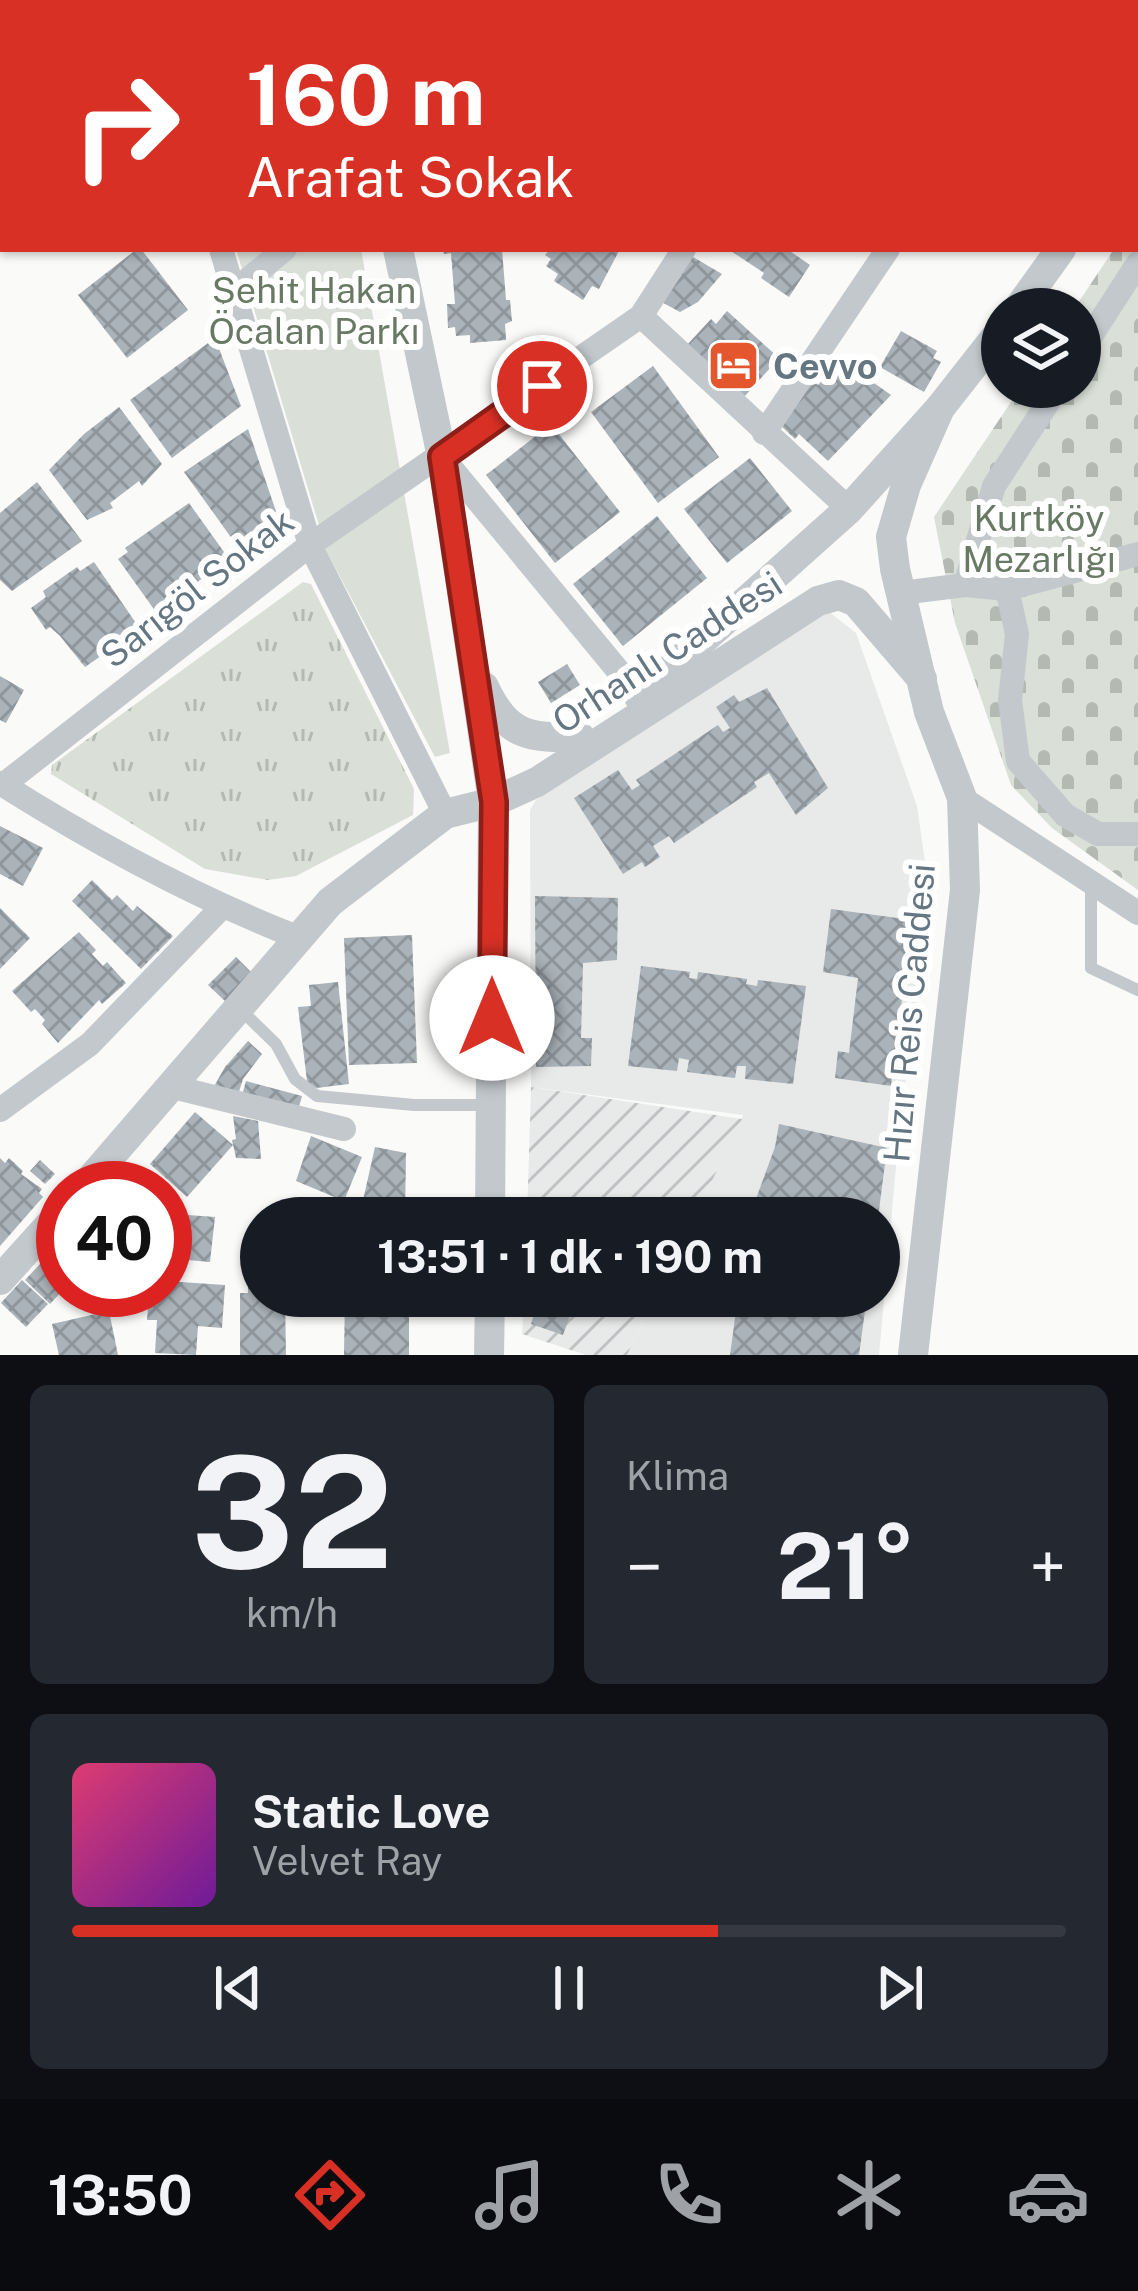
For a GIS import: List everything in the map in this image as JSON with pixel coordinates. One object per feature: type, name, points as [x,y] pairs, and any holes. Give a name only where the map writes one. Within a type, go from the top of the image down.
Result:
[{"type":"street","points":[[222,252],[310,544],[446,814]]},
{"type":"street","points":[[235,290],[281,252]]},
{"type":"street","points":[[399,252],[442,457],[494,802],[490,1197]]},
{"type":"street","points":[[682,252],[641,316],[849,509]]},
{"type":"street","points":[[764,433],[886,252]]},
{"type":"street","points":[[1033,288],[1059,252]]},
{"type":"street","points":[[1101,320],[1138,263]]},
{"type":"street","name":"Sarıgöl Sokak","points":[[2,784],[310,544],[641,316]]},
{"type":"street","points":[[494,802],[526,769],[639,696],[849,509],[981,356]]},
{"type":"street","name":"Hızır Reis Caddesi","points":[[913,1355],[965,890],[962,798],[947,765],[922,680],[891,537],[906,485],[940,408]]},
{"type":"street","points":[[965,585],[994,486],[1044,408]]},
{"type":"street","points":[[442,457],[639,696]]},
{"type":"street","points":[[901,593],[965,585],[1007,589],[1138,554]]},
{"type":"street","points":[[1007,589],[1017,634],[1010,700],[1018,761],[1065,815],[1098,834],[1138,834]]},
{"type":"street","name":"Orhanlı Caddesi","points":[[107,1161],[330,902],[446,814],[494,802],[537,782],[818,601],[839,596],[856,602],[922,680]]},
{"type":"street","points":[[473,666],[496,713],[514,728],[535,738],[580,736]]},
{"type":"street","points":[[2,784],[108,848],[222,908],[296,937]]},
{"type":"street","points":[[962,798],[1138,914]]},
{"type":"street","points":[[0,1110],[90,1045],[222,908]]},
{"type":"street","points":[[173,1087],[344,1129]]},
{"type":"street","points":[[0,1280],[36,1240]]},
{"type":"street","points":[[489,1355],[490,1317]]},
{"type":"lane","points":[[1091,885],[1091,968],[1138,990]]},
{"type":"lane","points":[[238,1007],[276,1044],[295,1079],[317,1096],[414,1105],[491,1105]]},
{"type":"shaded area","points":[[828,611],[856,633],[917,806],[931,904],[893,1197],[704,1197],[743,1115],[531,1087],[530,810],[536,800]]},
{"type":"shaded area","points":[[531,1087],[742,1119],[704,1197],[528,1197]]},
{"type":"shaded area","points":[[523,1317],[646,1317],[627,1355],[586,1355],[522,1334]]},
{"type":"shaded area","points":[[646,1317],[882,1317],[879,1355],[627,1355]]},
{"type":"green space","name":"Şehit Hakan Öcalan Parkı","points":[[237,252],[362,252],[450,753],[435,757],[327,552]]},
{"type":"green space","name":"Kurtköy Mezarlığı","points":[[1112,252],[1138,252],[1138,890],[1052,828],[1011,785],[955,623],[934,517],[1007,408],[1101,408],[1101,288],[1088,288]]},
{"type":"green space","points":[[303,582],[311,584],[414,789],[413,815],[296,876],[268,880],[205,869],[51,774],[52,765]]},
{"type":"building","points":[[133,252],[143,252],[188,310],[127,358],[78,295]]},
{"type":"building","points":[[444,252],[502,252],[512,321],[505,324],[506,340],[470,343],[470,335],[456,336],[455,327],[448,328],[447,304],[455,304],[451,253]]},
{"type":"building","points":[[618,252],[599,289],[592,286],[583,300],[554,281],[558,274],[546,266],[551,259],[545,255]]},
{"type":"building","points":[[732,252],[791,252],[810,265],[789,297],[761,278],[764,273]]},
{"type":"building","points":[[688,254],[722,274],[698,302],[680,312],[658,300]]},
{"type":"building","points":[[727,311],[779,358],[745,396],[687,345],[711,319],[716,324]]},
{"type":"building","points":[[901,331],[937,351],[933,358],[941,362],[924,392],[880,367]]},
{"type":"building","points":[[215,338],[241,406],[172,458],[130,400]]},
{"type":"building","points":[[653,366],[719,457],[658,503],[591,412]]},
{"type":"building","points":[[833,369],[840,376],[860,373],[891,395],[828,461],[799,434],[795,439],[779,424],[813,380],[818,385]]},
{"type":"building","points":[[119,407],[162,464],[142,486],[139,481],[110,503],[113,508],[87,520],[49,470]]},
{"type":"building","points":[[551,424],[620,512],[555,563],[486,475]]},
{"type":"building","points":[[248,429],[281,526],[243,554],[184,472]]},
{"type":"building","points":[[750,458],[792,511],[727,563],[684,509]]},
{"type":"building","points":[[37,482],[82,541],[12,591],[0,580],[0,513]]},
{"type":"building","points":[[189,503],[229,559],[156,612],[118,559],[128,552],[125,548]]},
{"type":"building","points":[[657,516],[707,578],[623,646],[573,584]]},
{"type":"building","points":[[94,562],[140,629],[85,667],[60,636],[50,627],[46,630],[31,608],[46,597],[43,591],[77,567],[80,571]]},
{"type":"building","points":[[567,664],[580,685],[551,703],[538,682]]},
{"type":"building","points":[[0,676],[24,690],[6,723],[0,720]]},
{"type":"building","points":[[767,688],[828,788],[796,815],[769,773],[754,782],[757,787],[674,843],[669,836],[653,846],[660,857],[623,874],[574,798],[618,770],[632,790],[640,785],[636,780],[718,725],[723,732],[730,728],[716,707],[734,695],[739,702]]},
{"type":"building","points":[[0,826],[43,848],[23,886],[0,874]]},
{"type":"building","points":[[92,880],[112,900],[117,895],[133,911],[137,906],[173,936],[141,969],[72,901]]},
{"type":"building","points":[[535,896],[618,898],[617,960],[583,963],[581,1038],[592,1038],[591,1066],[536,1067]]},
{"type":"building","points":[[0,908],[30,938],[0,969]]},
{"type":"building","points":[[831,909],[912,920],[891,1086],[835,1078],[838,1051],[849,1053],[858,978],[823,972]]},
{"type":"building","points":[[79,932],[103,966],[107,962],[126,983],[102,1004],[99,1000],[58,1043],[42,1024],[45,1020],[12,991]]},
{"type":"building","points":[[412,935],[417,1063],[349,1065],[344,938]]},
{"type":"building","points":[[236,957],[253,974],[226,1002],[208,985]]},
{"type":"building","points":[[641,966],[690,972],[689,978],[697,979],[698,972],[747,979],[746,984],[757,986],[758,980],[806,986],[793,1084],[745,1079],[746,1066],[737,1066],[735,1078],[687,1072],[689,1060],[679,1058],[677,1071],[628,1066]]},
{"type":"building","points":[[338,982],[349,1084],[308,1089],[298,1007],[311,1006],[309,985]]},
{"type":"building","points":[[248,1041],[262,1054],[243,1079],[237,1098],[212,1090],[225,1067]]},
{"type":"building","points":[[246,1081],[302,1096],[297,1114],[241,1099]]},
{"type":"building","points":[[195,1112],[233,1145],[192,1191],[192,1161],[153,1161]]},
{"type":"building","points":[[233,1116],[258,1121],[261,1159],[236,1158]]},
{"type":"building","points":[[779,1124],[887,1148],[881,1197],[757,1197]]},
{"type":"building","points":[[311,1136],[362,1157],[346,1197],[296,1181]]},
{"type":"building","points":[[375,1147],[406,1153],[405,1197],[364,1197]]},
{"type":"building","points":[[0,1158],[5,1163],[9,1158],[36,1185],[36,1205],[0,1246]]},
{"type":"building","points":[[192,1215],[215,1217],[210,1262],[192,1260]]},
{"type":"building","points":[[36,1268],[36,1291],[25,1280]]},
{"type":"building","points":[[22,1280],[36,1293],[36,1317],[26,1327],[1,1303]]},
{"type":"building","points":[[192,1283],[225,1285],[222,1328],[198,1326],[196,1355],[155,1353],[157,1320],[147,1320],[192,1317]]},
{"type":"building","points":[[110,1317],[118,1355],[59,1355],[52,1324]]},
{"type":"building","points":[[240,1317],[285,1317],[286,1355],[240,1355]]},
{"type":"building","points":[[345,1317],[409,1317],[409,1355],[344,1355]]},
{"type":"building","points":[[533,1317],[569,1317],[563,1335],[531,1324]]},
{"type":"building","points":[[735,1317],[864,1317],[859,1355],[730,1355]]},
{"type":"place","name":"Cevvo","points":[[734,366]]},
{"type":"route","points":[[492,1018],[494,802],[442,457],[542,386]]}]
